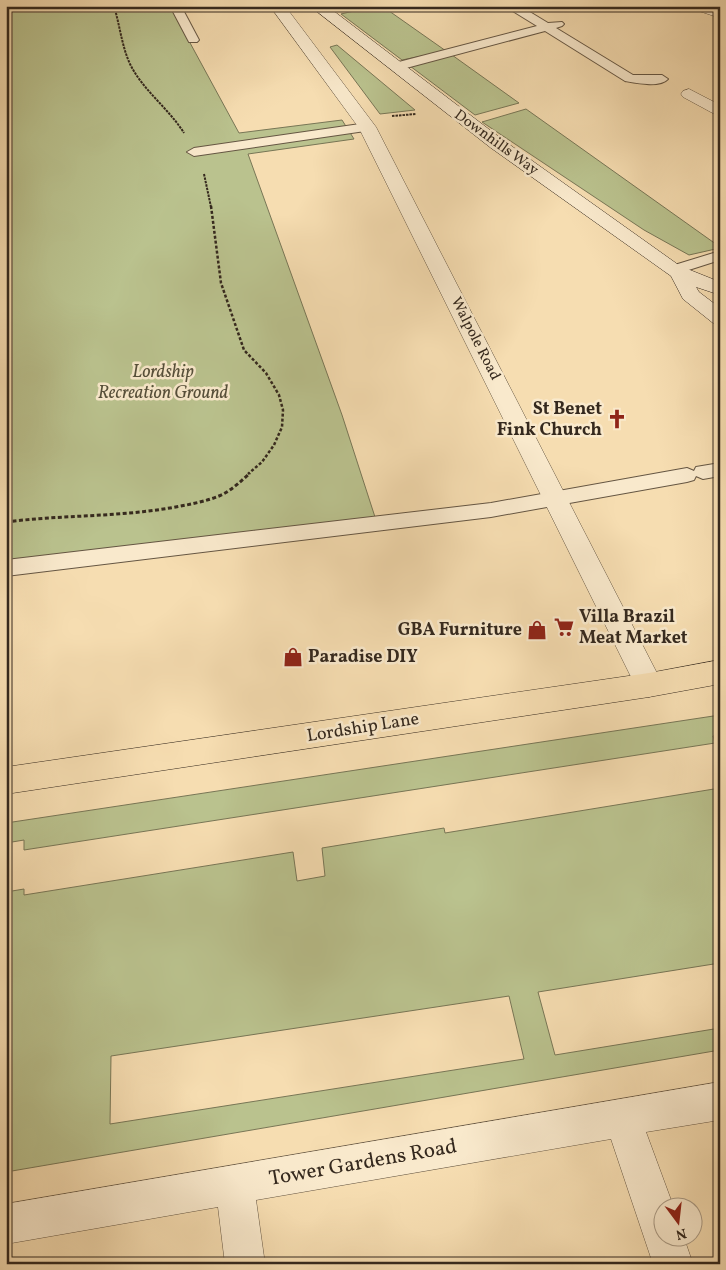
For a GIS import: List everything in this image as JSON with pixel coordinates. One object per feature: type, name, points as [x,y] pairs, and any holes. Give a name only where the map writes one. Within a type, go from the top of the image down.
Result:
[{"type":"main road","name":"Lordship Lane","points":[[6,781],[650,685],[720,672]]},
{"type":"street","name":"Walpole Road","points":[[277,6],[308,35],[367,127],[650,685]]},
{"type":"street","name":"Downhills Way","points":[[317,6],[497,144],[676,272],[720,289]]},
{"type":"street","points":[[698,6],[720,14]]},
{"type":"street","points":[[689,94],[720,112]]},
{"type":"street","name":"Downhills Way","points":[[676,272],[690,295],[720,318]]},
{"type":"street","name":"Tower Gardens Road","points":[[6,1224],[720,1101]]},
{"type":"street","points":[[622,1117],[654,1208]]},
{"type":"street","points":[[235,1186],[245,1264]]},
{"type":"street","points":[[668,1248],[673,1264]]},
{"type":"lane","points":[[175,6],[193,40]]},
{"type":"lane","points":[[515,8],[630,78],[640,80],[662,78]]},
{"type":"lane","points":[[395,67],[558,24]]},
{"type":"lane","points":[[194,152],[367,127]]},
{"type":"lane","points":[[676,272],[720,255]]},
{"type":"lane","points":[[6,568],[491,510],[703,472]]},
{"type":"path","points":[[6,522],[38,518],[138,513],[192,504],[219,496],[233,488],[262,462],[274,445],[282,427],[283,410],[279,395],[270,378],[244,350],[221,283],[208,186],[200,162],[177,121],[142,83],[131,65],[114,6]]},
{"type":"green space","name":"Lordship Recreation Ground","points":[[6,6],[170,6],[239,133],[342,120],[354,139],[248,154],[342,415],[375,517],[6,562]]},
{"type":"green space","points":[[382,6],[446,51],[402,60],[341,14]]},
{"type":"green space","points":[[337,45],[415,110],[380,114],[330,47]]},
{"type":"green space","points":[[452,55],[519,103],[475,115],[410,66]]},
{"type":"green space","points":[[526,109],[720,248],[689,255],[644,230],[482,122]]},
{"type":"green space","points":[[720,715],[720,735],[713,736],[715,743],[24,850],[24,840],[6,843],[6,823]]},
{"type":"green space","points":[[720,788],[720,963],[538,992],[555,1055],[720,1028],[720,1050],[6,1172],[6,1142],[9,1141],[9,1084],[6,1084],[6,892],[24,889],[24,895],[293,852],[297,881],[325,876],[322,848],[444,828],[445,833]],"holes":[[[509,996],[524,1059],[110,1124],[111,1056]]]},
{"type":"place","name":"St Benet Fink Church","points":[[617,419]]},
{"type":"place","name":"Villa Brazil Meat Market","points":[[564,627]]},
{"type":"place","name":"GBA Furniture","points":[[537,630]]},
{"type":"place","name":"Paradise DIY","points":[[293,657]]}]
